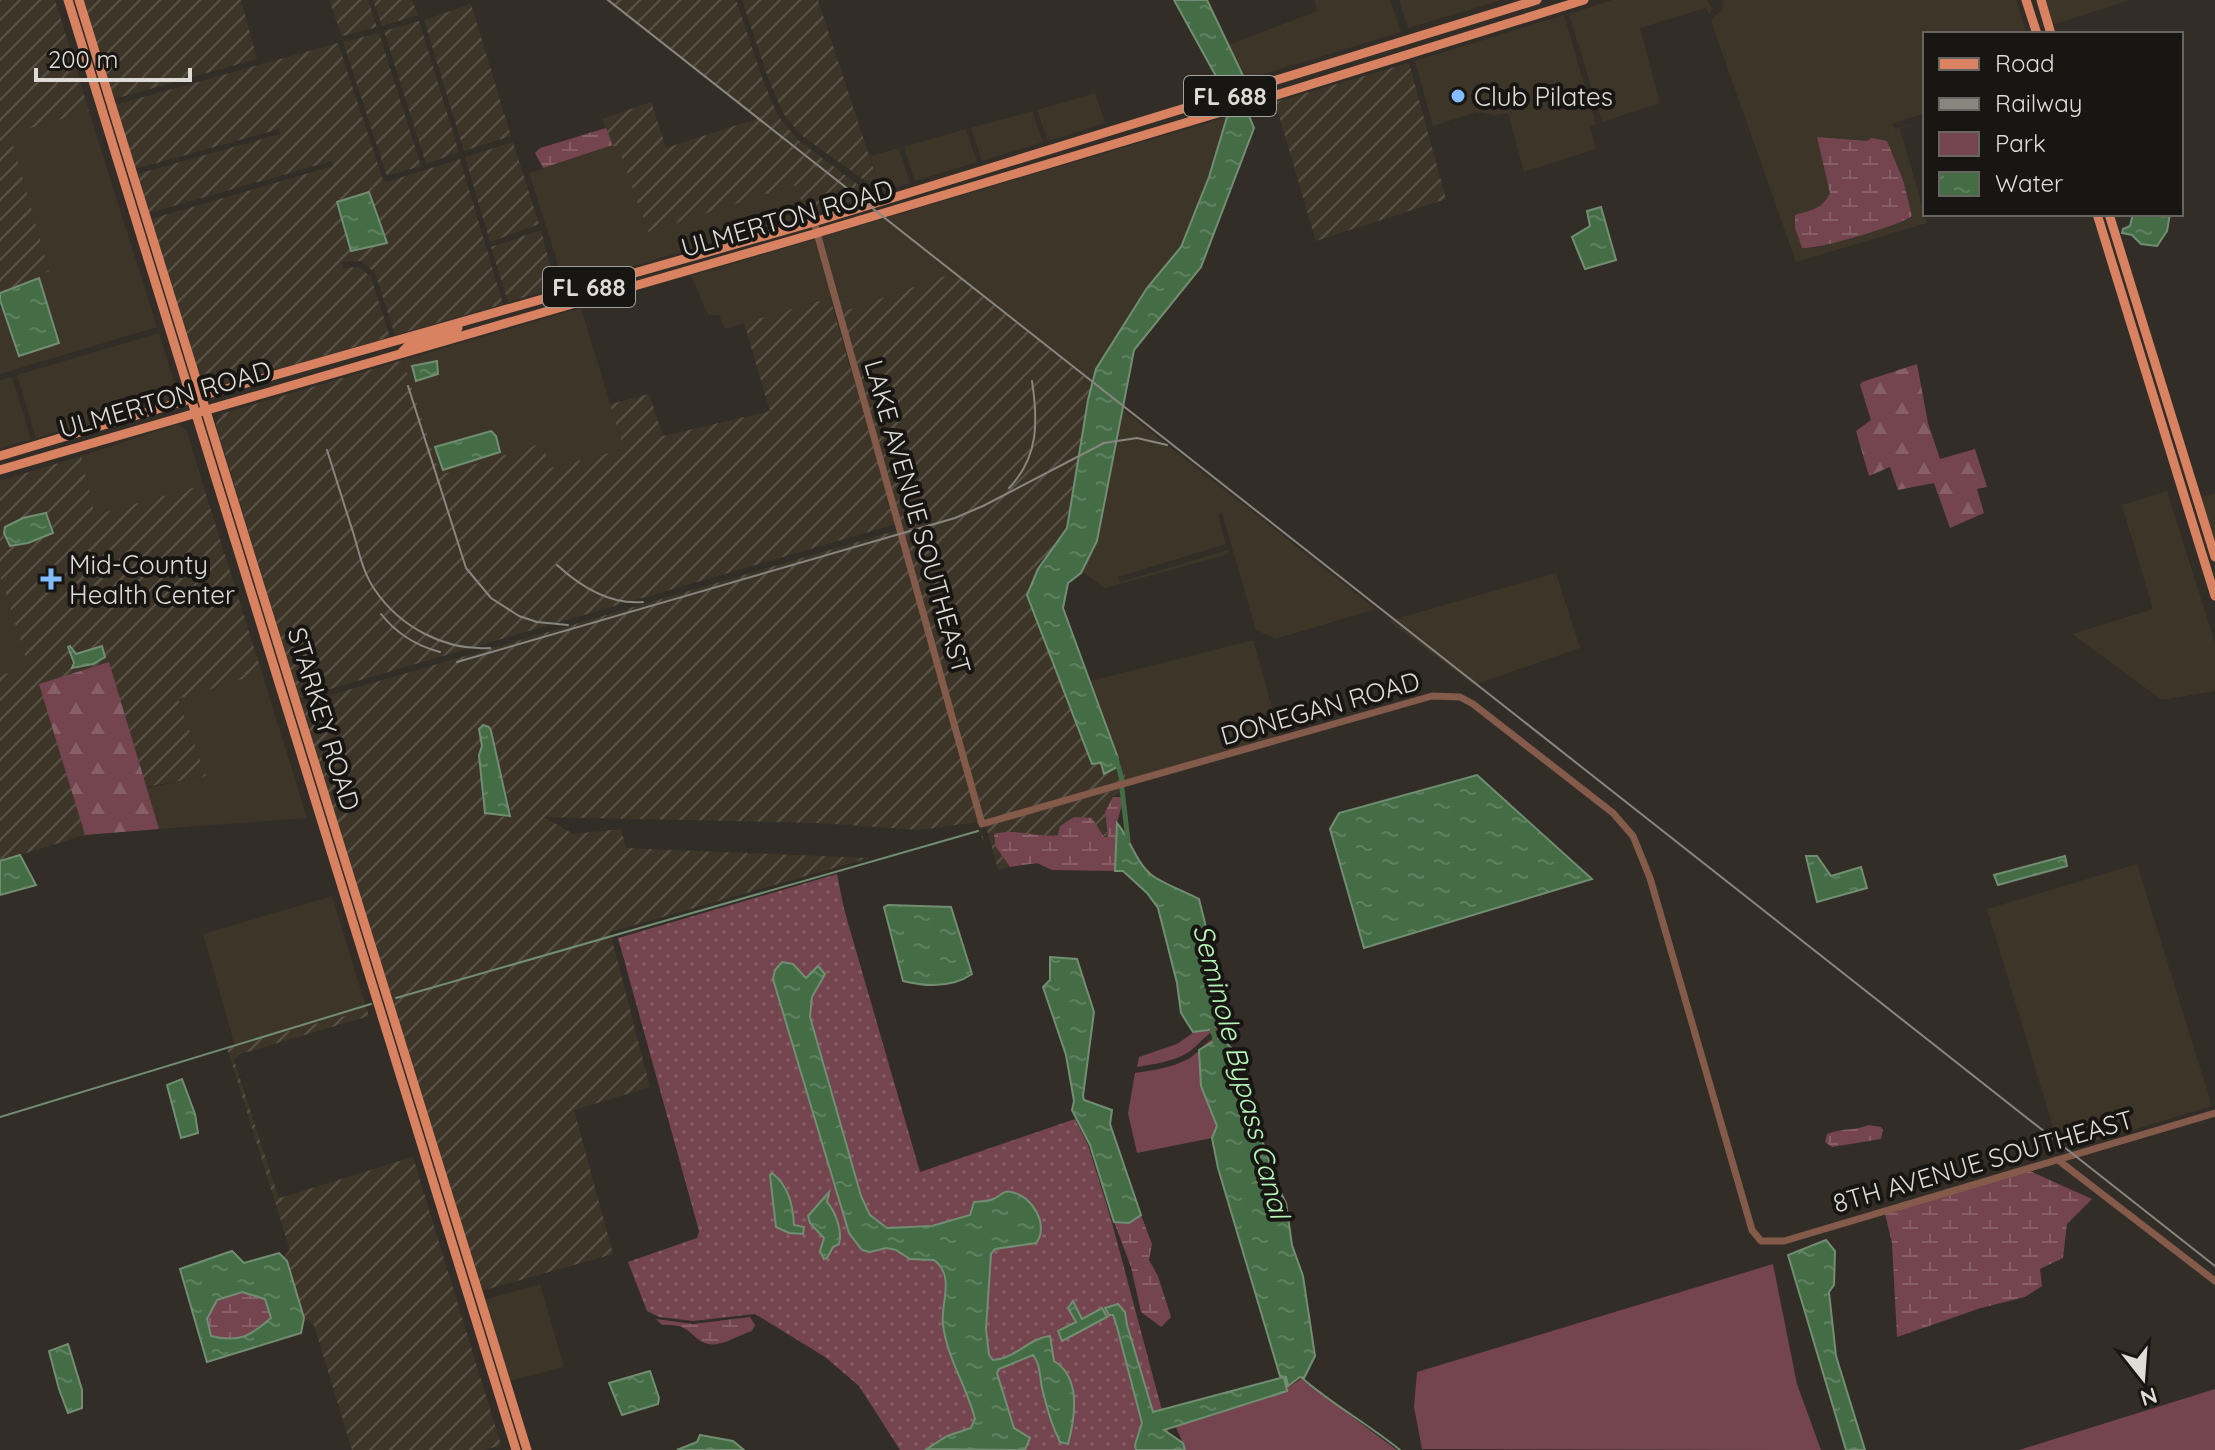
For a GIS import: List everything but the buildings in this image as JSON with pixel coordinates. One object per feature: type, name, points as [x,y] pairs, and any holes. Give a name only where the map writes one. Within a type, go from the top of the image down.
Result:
[{"type":"main road","name":"STARKEY ROAD","points":[[68,0],[516,1450]]},
{"type":"main road","name":"STARKEY ROAD","points":[[79,0],[527,1450]]},
{"type":"main road","name":"ULMERTON ROAD","points":[[0,456],[814,222],[1537,0]]},
{"type":"main road","name":"ULMERTON ROAD","points":[[0,470],[817,233],[1584,0]]},
{"type":"main road","points":[[2026,0],[2036,32]]},
{"type":"main road","points":[[2041,0],[2050,32]]},
{"type":"main road","points":[[88,64],[93,67],[101,94],[112,103],[105,117]]},
{"type":"main road","points":[[2098,216],[2215,596]]},
{"type":"main road","points":[[2110,216],[2215,557]]},
{"type":"main road","points":[[2101,228],[2110,241],[2116,260],[2126,268]]},
{"type":"main road","points":[[144,248],[161,261]]},
{"type":"main road","points":[[625,289],[635,279],[698,261],[707,257],[707,253]]},
{"type":"main road","points":[[492,327],[500,318],[549,304],[560,295]]},
{"type":"main road","points":[[400,354],[410,344],[455,331],[465,321]]},
{"type":"main road","points":[[365,364],[394,341]]},
{"type":"street","name":"LAKE AVENUE SOUTHEAST","points":[[814,222],[982,824]]},
{"type":"street","name":"DONEGAN ROAD","points":[[982,824],[1432,696],[1460,697],[1613,813],[1640,849],[1752,1230],[1761,1241]]},
{"type":"street","name":"8TH AVENUE SOUTHEAST","points":[[1761,1241],[1784,1241],[2215,1113]]},
{"type":"street","points":[[2058,1160],[2215,1281]]},
{"type":"shaded area","points":[[0,0],[55,0],[89,111],[10,134],[49,271],[0,293]]},
{"type":"shaded area","points":[[82,0],[241,0],[257,59],[114,99]]},
{"type":"shaded area","points":[[329,0],[368,0],[377,27],[342,36]]},
{"type":"shaded area","points":[[373,0],[412,0],[418,15],[382,26]]},
{"type":"shaded area","points":[[605,0],[736,0],[778,116],[798,140],[872,195],[808,215],[794,185],[648,232],[620,153],[613,145],[602,119],[651,102],[666,148],[759,118]]},
{"type":"shaded area","points":[[742,0],[818,0],[881,192],[801,135],[783,113]]},
{"type":"shaded area","points":[[1314,0],[1390,0],[1401,32],[1245,80],[1228,45],[1317,11]]},
{"type":"shaded area","points":[[1399,0],[1502,0],[1408,28]]},
{"type":"shaded area","points":[[1612,0],[1707,0],[1713,9],[1709,14],[1706,8],[1640,28],[1660,103],[1602,122],[1569,14]]},
{"type":"shaded area","points":[[1722,0],[2016,0],[2026,32],[1923,32],[1923,114],[1892,124],[1895,129],[1916,122],[1900,129],[1927,223],[1796,262],[1711,21],[1723,10]],"holes":[[[1887,141],[1912,216],[1813,248],[1802,248],[1795,228],[1795,215],[1819,208],[1830,193]]]},
{"type":"shaded area","points":[[2044,0],[2130,0],[2052,25]]},
{"type":"shaded area","points":[[471,4],[511,136],[464,151],[424,20]]},
{"type":"shaded area","points":[[1564,15],[1596,124],[1590,126],[1596,149],[1524,172],[1508,113],[1495,115],[1476,112],[1433,126],[1415,61]]},
{"type":"shaded area","points":[[419,21],[459,152],[426,164],[384,31]]},
{"type":"shaded area","points":[[379,33],[421,166],[387,176],[343,42]]},
{"type":"shaded area","points":[[338,43],[383,180],[387,182],[460,159],[503,304],[395,335],[375,273],[361,261],[342,262],[343,268],[359,267],[371,277],[390,337],[212,388],[201,383],[151,219],[333,166],[332,161],[149,213],[137,174],[280,134],[279,129],[135,169],[115,105]]},
{"type":"shaded area","points":[[1409,63],[1446,199],[1316,241],[1275,102]]},
{"type":"shaded area","points":[[1095,93],[1105,123],[1048,141],[1037,110]]},
{"type":"shaded area","points":[[89,111],[157,327],[0,374],[0,308],[19,356],[38,278],[49,271],[9,134]]},
{"type":"shaded area","points":[[1032,111],[1043,142],[982,161],[971,128]]},
{"type":"shaded area","points":[[1227,117],[1209,177],[1181,247],[1147,288],[1096,369],[1092,383],[954,273],[842,312],[821,237]]},
{"type":"shaded area","points":[[966,129],[977,162],[915,181],[904,147]]},
{"type":"shaded area","points":[[513,142],[539,224],[490,242],[465,157]]},
{"type":"shaded area","points":[[613,145],[620,153],[648,232],[794,185],[808,215],[565,286],[529,173]]},
{"type":"shaded area","points":[[899,148],[910,183],[881,192],[870,156]]},
{"type":"shaded area","points":[[541,230],[556,288],[508,302],[491,247]]},
{"type":"shaded area","points":[[816,239],[837,313],[830,298],[725,329],[719,315],[708,315],[691,276]]},
{"type":"shaded area","points":[[954,273],[1092,383],[1067,528],[1038,569],[1027,595],[1092,763],[1101,762],[1117,768],[1117,765],[1129,780],[984,820],[842,312]]},
{"type":"shaded area","points":[[830,298],[896,524],[299,698],[216,424],[221,414],[403,360],[440,475],[543,443],[550,468],[624,449],[610,404],[649,394],[663,436],[770,411],[744,323]]},
{"type":"shaded area","points":[[581,308],[624,449],[550,468],[542,444],[440,475],[403,360]],"holes":[[[491,431],[499,447],[498,453],[455,466],[436,448]]]},
{"type":"shaded area","points":[[159,333],[175,385],[168,401],[36,438],[17,375]]},
{"type":"shaded area","points":[[12,377],[31,439],[0,448],[0,380]]},
{"type":"shaded area","points":[[1122,409],[1376,609],[1275,639],[1256,630],[1222,513],[1218,515],[1226,544],[1118,577],[1120,582],[1228,550],[1229,554],[1105,588],[1082,572],[1098,541]]},
{"type":"shaded area","points":[[179,424],[187,431],[203,485],[94,516],[81,456]]},
{"type":"shaded area","points":[[81,456],[95,515],[203,485],[262,673],[178,699],[206,776],[146,787],[109,662],[40,684],[85,835],[0,861],[0,676],[28,665],[0,575],[0,481]],"holes":[[[45,513],[53,533],[28,543],[5,527],[23,518]],[[101,646],[104,660],[73,668],[68,647],[76,654]]]},
{"type":"shaded area","points":[[2167,491],[2215,643],[2215,691],[2162,700],[2072,634],[2153,609],[2122,505]]},
{"type":"shaded area","points":[[2215,493],[2215,547],[2199,497]]},
{"type":"shaded area","points":[[898,530],[988,855],[977,822],[920,830],[818,823],[544,817],[573,834],[621,829],[626,848],[869,858],[610,932],[650,1087],[574,1110],[613,1254],[481,1291],[300,704]],"holes":[[[491,731],[511,812],[507,817],[485,813],[483,807],[479,755]]]},
{"type":"shaded area","points":[[1556,573],[1580,648],[1474,685],[1389,621]]},
{"type":"shaded area","points":[[0,575],[28,665],[0,676]]},
{"type":"shaded area","points":[[1253,640],[1277,725],[1277,738],[1129,780],[1117,765],[1118,758],[1090,681]]},
{"type":"shaded area","points":[[262,673],[307,818],[159,829],[146,788],[206,776],[177,698]]},
{"type":"shaded area","points":[[1126,787],[1113,797],[1105,812],[1108,837],[1060,826],[1059,835],[1034,836],[996,847],[1010,867],[998,870],[986,826]]},
{"type":"shaded area","points":[[2137,864],[2212,1106],[2076,1147],[2054,1130],[1987,909]]},
{"type":"shaded area","points":[[332,896],[367,1010],[235,1046],[203,934]]},
{"type":"shaded area","points":[[367,1010],[369,1016],[240,1054],[234,1060],[280,1198],[413,1157],[501,1445],[484,1450],[352,1450],[314,1325],[304,1318],[287,1262],[283,1258],[290,1250],[227,1048]]},
{"type":"shaded area","points":[[540,1284],[564,1367],[509,1381],[484,1300]]},
{"type":"green space","points":[[606,128],[613,145],[543,168],[535,153],[540,148]]},
{"type":"green space","points":[[1817,137],[1887,141],[1903,180],[1912,216],[1858,236],[1802,248],[1795,228],[1795,215],[1820,206],[1830,193]]},
{"type":"green space","points":[[1917,364],[1928,423],[1940,459],[1975,449],[1987,487],[1977,489],[1984,513],[1950,528],[1934,483],[1898,490],[1890,467],[1869,476],[1856,431],[1871,420],[1860,385],[1862,382]]},
{"type":"green space","points":[[109,662],[159,829],[85,835],[39,684]]},
{"type":"green space","points":[[1113,797],[1122,797],[1117,823],[1115,871],[1052,870],[1037,863],[1010,867],[996,847],[994,834],[1058,835],[1060,826],[1074,817],[1092,818],[1104,837],[1108,837],[1105,812]]},
{"type":"green space","points":[[837,874],[844,909],[920,1172],[1075,1119],[1088,1145],[1111,1219],[1167,1429],[1176,1450],[900,1450],[859,1386],[825,1357],[755,1314],[693,1321],[659,1317],[647,1311],[628,1262],[697,1238],[699,1231],[618,938]]},
{"type":"green space","points":[[1217,1026],[1218,1030],[1181,1056],[1137,1067],[1139,1057],[1177,1044],[1194,1032]]},
{"type":"green space","points":[[1199,1050],[1206,1099],[1217,1126],[1212,1138],[1137,1153],[1128,1113],[1135,1073],[1176,1065]]},
{"type":"green space","points":[[1869,1125],[1881,1127],[1881,1139],[1832,1147],[1825,1142],[1827,1134]]},
{"type":"green space","points":[[2030,1171],[2092,1199],[2067,1224],[2063,1258],[2040,1269],[2042,1286],[2025,1297],[1981,1308],[1897,1337],[1892,1243],[1885,1214]]},
{"type":"green space","points":[[1141,1215],[1152,1244],[1149,1260],[1158,1276],[1171,1317],[1161,1327],[1141,1312],[1131,1267],[1114,1222],[1129,1223]]},
{"type":"green space","points":[[1773,1264],[1797,1384],[1821,1450],[1422,1449],[1414,1407],[1417,1372]]},
{"type":"green space","points":[[242,1291],[265,1299],[271,1318],[244,1336],[230,1339],[211,1336],[207,1319],[217,1299]]},
{"type":"green space","points":[[750,1317],[755,1325],[752,1331],[713,1344],[702,1342],[679,1326],[662,1325],[656,1319],[693,1324]]},
{"type":"green space","points":[[1301,1379],[1397,1450],[1186,1450],[1175,1425],[1281,1392]]},
{"type":"green space","points":[[2215,1389],[2215,1450],[2019,1450]]},
{"type":"water","points":[[1174,0],[1207,0],[1245,80],[1222,87]]},
{"type":"water","points":[[1247,111],[1254,128],[1201,267],[1134,350],[1097,541],[1081,573],[1068,583],[1063,608],[1118,758],[1117,767],[1104,774],[1101,763],[1092,764],[1027,595],[1038,569],[1067,528],[1096,369],[1147,288],[1181,247],[1209,177],[1227,117]]},
{"type":"water","points":[[369,192],[387,243],[351,251],[337,202]]},
{"type":"water","points":[[1601,207],[1616,260],[1585,269],[1572,237],[1590,226],[1587,211]]},
{"type":"water","points":[[2132,216],[2170,216],[2167,231],[2157,246],[2141,244],[2132,235],[2122,233],[2130,226]]},
{"type":"water","points":[[39,278],[59,343],[19,356],[0,293]]},
{"type":"water","points":[[437,361],[438,374],[416,381],[412,366]]},
{"type":"water","points":[[491,431],[496,436],[500,452],[443,470],[435,447]]},
{"type":"water","points":[[46,513],[53,533],[10,546],[4,533],[5,527],[23,518]]},
{"type":"water","points":[[70,646],[76,654],[102,646],[105,657],[93,664],[72,668],[74,663]]},
{"type":"water","points":[[483,725],[491,731],[510,816],[485,813],[479,755],[482,746],[479,729]]},
{"type":"water","points":[[1477,775],[1592,879],[1364,948],[1330,829],[1339,813]]},
{"type":"water","points":[[1117,823],[1147,871],[1199,899],[1227,1012],[1220,1025],[1193,1032],[1181,1013],[1177,983],[1158,908],[1123,871],[1115,871]]},
{"type":"water","points":[[20,855],[36,885],[0,895],[0,861]]},
{"type":"water","points":[[1806,856],[1817,856],[1831,876],[1861,867],[1867,888],[1817,902]]},
{"type":"water","points":[[2065,856],[2067,866],[1998,885],[1994,875]]},
{"type":"water","points":[[884,907],[951,907],[972,974],[956,982],[939,985],[903,981]]},
{"type":"water","points":[[1050,957],[1077,959],[1094,1012],[1083,1096],[1084,1100],[1112,1110],[1110,1124],[1141,1215],[1129,1223],[1114,1222],[1090,1145],[1072,1110],[1074,1101],[1066,1055],[1043,987],[1050,980]]},
{"type":"water","points":[[782,962],[793,964],[806,978],[818,966],[825,974],[812,997],[810,1017],[861,1196],[870,1215],[887,1228],[932,1226],[970,1215],[974,1202],[991,1200],[1008,1192],[1019,1194],[1037,1212],[1041,1228],[1036,1243],[995,1249],[991,1254],[986,1329],[989,1355],[993,1360],[1001,1359],[1035,1340],[1050,1336],[1054,1361],[1063,1368],[1073,1388],[1074,1411],[1068,1444],[1060,1442],[1055,1430],[1033,1355],[999,1369],[997,1373],[1014,1428],[1030,1438],[1025,1450],[927,1449],[947,1436],[971,1428],[975,1419],[945,1337],[944,1274],[934,1260],[910,1259],[886,1248],[870,1252],[862,1250],[849,1233],[773,979],[775,970]]},
{"type":"water","points":[[1221,1037],[1244,1062],[1243,1113],[1264,1145],[1286,1203],[1292,1245],[1303,1276],[1315,1356],[1304,1378],[1300,1377],[1288,1386],[1286,1377],[1280,1376],[1218,1168],[1212,1138],[1217,1126],[1201,1086],[1199,1050]]},
{"type":"water","points":[[182,1079],[195,1114],[198,1133],[181,1138],[167,1085]]},
{"type":"water","points":[[772,1173],[786,1190],[794,1225],[804,1227],[803,1234],[789,1233],[776,1227]]},
{"type":"water","points":[[829,1192],[827,1202],[838,1222],[840,1239],[824,1259],[820,1251],[824,1238],[810,1223],[808,1216]]},
{"type":"water","points":[[1826,1240],[1835,1251],[1834,1285],[1829,1292],[1836,1356],[1865,1450],[1846,1450],[1788,1255]]},
{"type":"water","points":[[232,1251],[244,1263],[279,1253],[287,1261],[304,1318],[301,1333],[207,1362],[180,1269]],"holes":[[[242,1292],[265,1299],[271,1318],[257,1329],[237,1338],[211,1336],[207,1319],[217,1300]]]},
{"type":"water","points":[[1073,1301],[1082,1319],[1102,1308],[1107,1317],[1062,1341],[1058,1331],[1076,1322],[1068,1308]]},
{"type":"water","points":[[1118,1304],[1125,1312],[1153,1412],[1284,1377],[1287,1391],[1164,1430],[1183,1443],[1185,1450],[1136,1450],[1142,1423],[1117,1327],[1113,1315],[1109,1315],[1105,1308]]},
{"type":"water","points":[[68,1344],[82,1390],[82,1408],[68,1413],[49,1351]]},
{"type":"water","points":[[650,1371],[658,1404],[622,1415],[609,1383]]},
{"type":"water","points":[[700,1435],[733,1441],[744,1450],[677,1450],[697,1442]]},
{"type":"waterway","name":"Seminole Bypass Canal","points":[[1116,758],[1122,780]]},
{"type":"waterway","name":"Seminole Bypass Canal","points":[[1122,789],[1128,841]]},
{"type":"waterway","points":[[396,998],[978,831]]},
{"type":"waterway","points":[[0,1117],[371,1004]]},
{"type":"waterway","name":"Seminole Bypass Canal","points":[[1211,1023],[1216,1044]]},
{"type":"waterway","points":[[1302,1378],[1400,1450]]},
{"type":"railway","points":[[608,0],[2215,1266]]},
{"type":"railway","points":[[1009,488],[1026,464],[1034,438],[1032,381]]},
{"type":"railway","points":[[408,386],[466,568],[491,598],[519,616],[537,622],[568,625]]},
{"type":"railway","points":[[457,662],[955,518],[1104,443],[1137,438],[1167,445]]},
{"type":"railway","points":[[327,450],[364,569],[385,603],[411,625],[440,641],[490,648]]},
{"type":"railway","points":[[557,565],[597,593],[619,601],[643,602]]},
{"type":"railway","points":[[381,614],[408,638],[440,652]]},
{"type":"place","name":"Club Pilates","points":[[1458,96]]},
{"type":"place","name":"Mid-County Health Center","points":[[51,579]]}]
